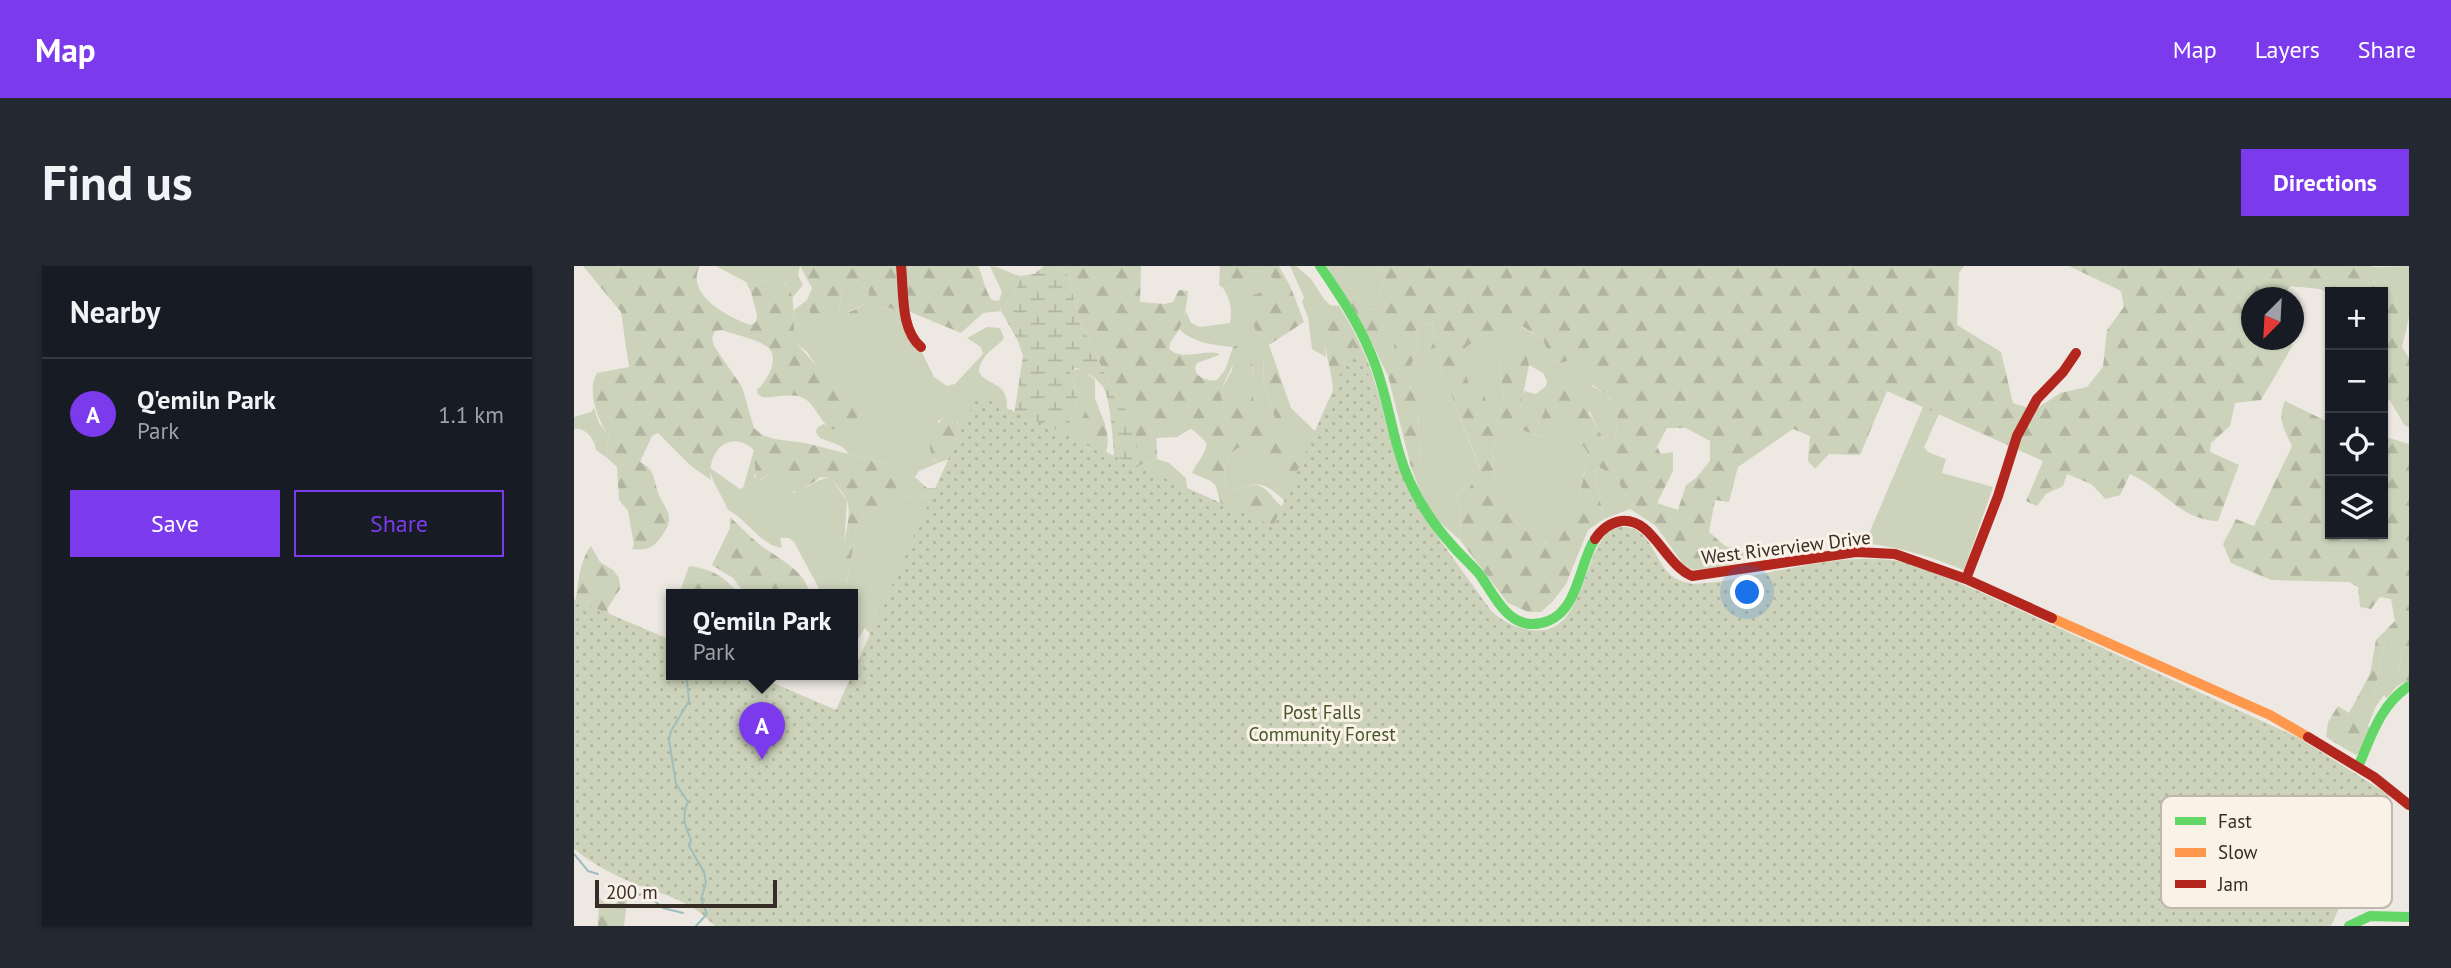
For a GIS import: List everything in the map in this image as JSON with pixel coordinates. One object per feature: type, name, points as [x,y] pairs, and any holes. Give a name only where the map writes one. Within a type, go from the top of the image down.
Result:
[{"type":"street","points":[[901,266],[907,327],[913,340],[921,347]]},
{"type":"street","name":"West Riverview Drive","points":[[1320,266],[1359,329],[1372,357],[1400,457],[1423,506],[1450,544],[1481,577],[1496,604],[1517,620],[1542,622],[1562,611],[1570,601],[1592,543],[1608,525],[1621,520],[1637,523],[1649,531],[1677,570],[1692,576],[1856,552],[1875,552],[1914,559],[1966,579],[2270,715],[2358,767],[2409,805]]},
{"type":"street","points":[[1966,579],[1998,496],[2017,436],[2037,399],[2063,372],[2076,353]]},
{"type":"street","points":[[2358,767],[2385,708],[2395,695],[2409,686]]},
{"type":"street","points":[[2349,926],[2363,918],[2382,915],[2409,917]]},
{"type":"green space","points":[[583,266],[700,266],[698,286],[703,295],[721,311],[751,325],[756,322],[757,315],[751,292],[760,282],[779,278],[786,284],[793,299],[797,344],[857,411],[857,418],[845,427],[830,428],[809,402],[801,397],[762,397],[757,390],[771,368],[771,350],[750,339],[722,330],[715,331],[712,338],[714,346],[742,387],[754,428],[762,435],[774,439],[805,443],[889,464],[915,477],[927,488],[938,488],[947,500],[907,496],[882,504],[867,514],[857,525],[846,589],[840,589],[839,570],[849,510],[846,498],[831,478],[821,477],[798,493],[790,490],[776,470],[756,481],[754,450],[736,441],[721,446],[716,453],[710,470],[711,480],[691,466],[658,433],[652,436],[640,462],[651,472],[669,521],[662,536],[652,546],[632,549],[634,545],[628,511],[619,500],[617,467],[606,457],[609,436],[597,414],[593,397],[597,373],[629,367],[621,312]]},
{"type":"green space","points":[[716,266],[800,266],[798,275],[803,285],[792,298],[786,283],[779,278],[760,282],[751,292],[746,282]]},
{"type":"green space","points":[[800,266],[899,266],[905,318],[894,309],[885,307],[865,319],[851,319],[849,312],[863,305],[869,291],[856,280],[846,280],[842,286],[839,312],[824,317],[814,315],[810,313],[807,300],[812,288]]},
{"type":"green space","points":[[902,266],[978,266],[988,293],[992,300],[999,301],[1001,311],[983,313],[961,333],[908,311]]},
{"type":"green space","points":[[990,266],[1021,276],[1014,294],[1001,311],[999,301],[1002,292]]},
{"type":"green space","points":[[1044,266],[1062,266],[1068,276],[1079,319],[1113,391],[1134,422],[1139,458],[1135,467],[1116,488],[1111,420],[1106,395],[1101,384],[1087,373],[1076,368],[1070,372],[1078,398],[1064,438],[1012,428],[1023,356],[1001,311],[1014,294],[1021,276],[1034,274]]},
{"type":"green space","points":[[1062,266],[1141,266],[1140,302],[1173,302],[1179,290],[1188,291],[1183,320],[1169,349],[1186,355],[1218,353],[1219,355],[1197,363],[1195,368],[1198,375],[1204,379],[1217,380],[1225,370],[1233,347],[1237,345],[1235,360],[1223,387],[1222,400],[1241,407],[1245,402],[1245,365],[1251,359],[1253,397],[1261,419],[1273,437],[1305,472],[1316,441],[1303,428],[1275,418],[1264,384],[1263,355],[1248,308],[1253,295],[1270,289],[1274,279],[1259,270],[1241,284],[1223,288],[1219,285],[1220,266],[1279,266],[1304,322],[1269,345],[1291,408],[1317,433],[1334,420],[1333,386],[1321,316],[1324,299],[1330,305],[1339,306],[1359,341],[1378,391],[1392,447],[1380,452],[1316,542],[1223,512],[1216,486],[1192,473],[1204,454],[1206,442],[1180,422],[1161,419],[1156,423],[1157,459],[1135,467],[1134,422],[1113,391],[1079,319],[1068,276]],"holes":[[[1240,447],[1263,465],[1286,472],[1299,483],[1288,511],[1266,490],[1256,485],[1239,490],[1227,488],[1225,470],[1228,459],[1235,450]]]},
{"type":"green space","points":[[1290,266],[1296,266],[1311,279],[1324,299],[1321,308],[1326,357],[1312,349],[1308,317],[1302,302],[1304,297]]},
{"type":"green space","points":[[1327,266],[1337,266],[1364,309],[1375,310],[1385,278],[1379,266],[1964,266],[1959,273],[1957,325],[2001,352],[2013,403],[2035,410],[2060,393],[2087,387],[2103,367],[2107,330],[2124,307],[2121,291],[2069,266],[2373,266],[2375,285],[2380,287],[2325,287],[2325,292],[2290,286],[2241,287],[2241,350],[2290,350],[2261,400],[2235,403],[2230,426],[2211,443],[2210,452],[2239,465],[2218,521],[2194,516],[2130,474],[2120,495],[2106,499],[2091,484],[2067,474],[2063,486],[2046,494],[2037,506],[2026,501],[2043,461],[1887,391],[1860,455],[1829,454],[1815,469],[1808,461],[1810,436],[1793,429],[1738,467],[1729,502],[1715,500],[1709,532],[1725,546],[1743,551],[1744,561],[1693,570],[1683,564],[1656,526],[1630,509],[1617,477],[1599,467],[1594,472],[1604,519],[1588,530],[1566,584],[1541,612],[1528,612],[1508,603],[1460,540],[1461,516],[1456,493],[1469,489],[1480,468],[1439,364],[1424,363],[1435,339],[1432,323],[1417,326],[1418,347],[1407,377],[1418,407],[1420,465],[1411,467],[1388,376],[1397,332],[1392,322],[1384,325],[1373,345]],"holes":[[[1522,326],[1543,340],[1551,359],[1561,363],[1574,359],[1585,366],[1589,382],[1605,394],[1618,410],[1615,443],[1605,443],[1596,424],[1579,401],[1553,385],[1542,395],[1545,410],[1540,421],[1526,418],[1520,409],[1529,365],[1526,354],[1508,349],[1498,358],[1504,397],[1497,421],[1483,427],[1474,419],[1476,410],[1486,405],[1484,392],[1471,390],[1462,363],[1466,347],[1483,336],[1506,337]],[[1555,425],[1570,426],[1588,453],[1572,515],[1557,536],[1547,544],[1522,527],[1509,513],[1499,494],[1492,461],[1495,441],[1517,428],[1541,437]],[[1667,428],[1686,428],[1710,441],[1710,461],[1696,478],[1686,485],[1678,510],[1657,503],[1673,471],[1673,452],[1661,454],[1657,447]]]},
{"type":"green space","points":[[1337,266],[1379,266],[1385,278],[1375,310],[1364,309]]},
{"type":"green space","points":[[2409,266],[2409,317],[2397,309],[2396,294],[2388,291],[2388,287],[2375,285],[2373,267]]},
{"type":"green space","points":[[1259,270],[1274,279],[1275,284],[1270,289],[1253,295],[1263,355],[1264,384],[1275,418],[1304,428],[1316,441],[1305,472],[1272,437],[1259,417],[1252,394],[1253,366],[1245,365],[1245,402],[1241,407],[1222,400],[1220,392],[1232,370],[1236,345],[1233,347],[1204,342],[1179,329],[1186,311],[1191,323],[1200,327],[1230,323],[1230,304],[1223,288],[1241,284]]},
{"type":"green space","points":[[846,280],[856,280],[869,291],[863,305],[849,311],[851,319],[865,319],[885,307],[894,309],[905,318],[934,377],[947,386],[955,384],[983,354],[981,347],[967,338],[987,327],[1000,328],[1004,338],[986,355],[979,371],[1005,394],[1005,419],[1064,437],[1078,398],[1070,372],[1080,369],[1086,372],[1095,380],[1095,398],[1099,409],[1094,407],[1080,465],[1135,467],[1157,459],[1169,463],[1186,478],[1187,490],[1210,558],[1380,452],[1392,447],[1399,472],[838,733],[874,639],[865,628],[858,639],[858,589],[846,589],[857,525],[874,509],[899,498],[918,496],[947,500],[958,428],[958,422],[950,415],[938,421],[933,459],[938,463],[919,471],[915,477],[889,464],[849,454],[841,446],[820,438],[816,432],[823,424],[834,429],[823,375],[807,352],[797,344],[794,336],[794,310],[807,300],[810,313],[839,311],[842,286]]},
{"type":"green space","points":[[2388,291],[2396,294],[2397,309],[2409,317],[2402,347],[2409,358],[2409,427],[2405,426],[2389,399]]},
{"type":"green space","points":[[1392,321],[1398,332],[1388,376],[1373,345],[1384,325]]},
{"type":"green space","points":[[1432,323],[1439,364],[1480,469],[1469,489],[1456,493],[1461,516],[1460,540],[1435,518],[1411,467],[1420,464],[1418,407],[1407,377],[1418,347],[1417,326]]},
{"type":"green space","points":[[1521,326],[1543,340],[1551,359],[1561,363],[1574,359],[1585,366],[1592,386],[1605,393],[1618,410],[1615,443],[1605,443],[1590,412],[1545,410],[1540,421],[1526,418],[1520,409],[1524,391],[1536,394],[1546,386],[1547,381],[1543,373],[1529,365],[1526,354],[1498,358],[1504,397],[1497,421],[1483,427],[1474,419],[1474,405],[1462,364],[1466,347],[1483,336],[1506,336]]},
{"type":"green space","name":"Post Falls Community Forest","points":[[1353,345],[1370,378],[1396,461],[1413,496],[1437,536],[1492,612],[1505,622],[1531,630],[1551,628],[1565,618],[1576,601],[1600,543],[1610,531],[1625,527],[1634,529],[1647,540],[1672,576],[1692,584],[1846,560],[1898,561],[1929,570],[1978,591],[2299,738],[2389,795],[2161,796],[2161,908],[2339,908],[2331,926],[715,926],[690,906],[616,875],[574,849],[574,599],[666,638],[666,680],[766,680],[836,710],[849,680],[858,680],[858,661],[977,395],[1273,526]]},
{"type":"green space","points":[[2285,401],[2325,421],[2325,539],[2388,539],[2388,438],[2409,444],[2409,681],[2397,679],[2402,653],[2393,638],[2385,640],[2375,691],[2356,726],[2363,737],[2360,747],[2344,748],[2326,737],[2328,722],[2338,706],[2349,713],[2370,674],[2376,640],[2395,621],[2391,599],[2380,597],[2371,609],[2360,607],[2358,587],[2349,582],[2271,580],[2231,563],[2223,544],[2236,519],[2254,526],[2292,446],[2284,429]]},
{"type":"green space","points":[[1094,407],[1099,409],[1106,426],[1107,450],[1105,456],[1080,465],[1081,421],[1086,410]]},
{"type":"green space","points":[[1923,407],[1939,414],[1924,447],[1928,452],[1946,459],[1942,473],[1993,487],[1964,570],[1915,553],[1865,543]]},
{"type":"green space","points":[[594,408],[599,423],[609,436],[606,457],[596,450],[592,438],[586,432],[574,429],[574,417],[591,412]]},
{"type":"green space","points":[[950,415],[955,416],[957,421],[957,438],[949,459],[938,463],[930,451],[931,436],[938,423]]},
{"type":"green space","points":[[1171,418],[1192,428],[1177,437],[1156,438],[1156,423],[1161,419]]},
{"type":"green space","points":[[1555,425],[1570,425],[1588,453],[1572,515],[1558,536],[1548,544],[1522,527],[1509,513],[1499,494],[1492,461],[1495,441],[1517,428],[1541,437]]},
{"type":"green space","points":[[1240,447],[1263,465],[1286,472],[1300,483],[1291,506],[1261,485],[1255,484],[1239,490],[1227,488],[1226,464]]},
{"type":"green space","points":[[754,450],[757,465],[754,477],[761,480],[776,470],[794,493],[831,478],[847,501],[841,589],[819,589],[794,542],[789,538],[780,538],[782,548],[774,546],[728,510],[709,467],[740,489],[743,488]]},
{"type":"green space","points":[[1600,467],[1617,477],[1630,509],[1604,519],[1594,472]]},
{"type":"green space","points":[[730,517],[759,544],[796,571],[808,589],[741,589],[733,578],[712,565],[730,528]]},
{"type":"green space","points":[[591,546],[600,562],[613,570],[619,578],[620,589],[607,609],[612,620],[574,660],[578,582],[585,555]]},
{"type":"green space","points":[[689,566],[717,574],[734,589],[681,589]]},
{"type":"green space","points":[[2393,637],[2402,653],[2397,678],[2408,681],[2397,686],[2387,698],[2384,695],[2375,708],[2368,726],[2370,729],[2356,755],[2344,748],[2360,747],[2356,726],[2375,691],[2385,640]]},
{"type":"green space","points":[[599,898],[605,903],[615,904],[622,898],[627,900],[624,926],[598,926]]},
{"type":"waterway","points":[[687,681],[689,701],[671,731],[669,740],[676,784],[688,802],[684,817],[691,840],[689,846],[704,872],[706,883],[701,899],[707,914],[696,926]]},
{"type":"waterway","points":[[574,854],[588,871],[598,874]]},
{"type":"waterway","points":[[627,886],[631,886],[639,895],[645,893],[663,908],[683,913]]},
{"type":"traffic: fast","points":[[1320,266],[1366,342],[1382,386],[1404,466],[1418,498],[1439,529],[1480,575],[1506,612],[1524,623],[1535,624],[1558,615],[1572,596],[1595,539]]},
{"type":"traffic: fast","points":[[2358,767],[2384,712],[2409,686]]},
{"type":"traffic: fast","points":[[2349,926],[2370,916],[2409,917]]},
{"type":"traffic: slow","points":[[2052,618],[2270,715],[2308,737]]},
{"type":"traffic: jam","points":[[901,266],[906,320],[909,330],[921,347]]},
{"type":"traffic: jam","points":[[1966,579],[1998,496],[2017,436],[2037,399],[2063,372],[2076,353]]},
{"type":"traffic: jam","points":[[1595,539],[1613,523],[1632,522],[1650,533],[1673,562],[1692,576],[1856,552],[1895,554],[1966,579],[2052,618]]},
{"type":"traffic: jam","points":[[2308,737],[2374,777],[2409,805]]},
{"type":"place","name":"Q'emiln Park","points":[[762,760]]}]
